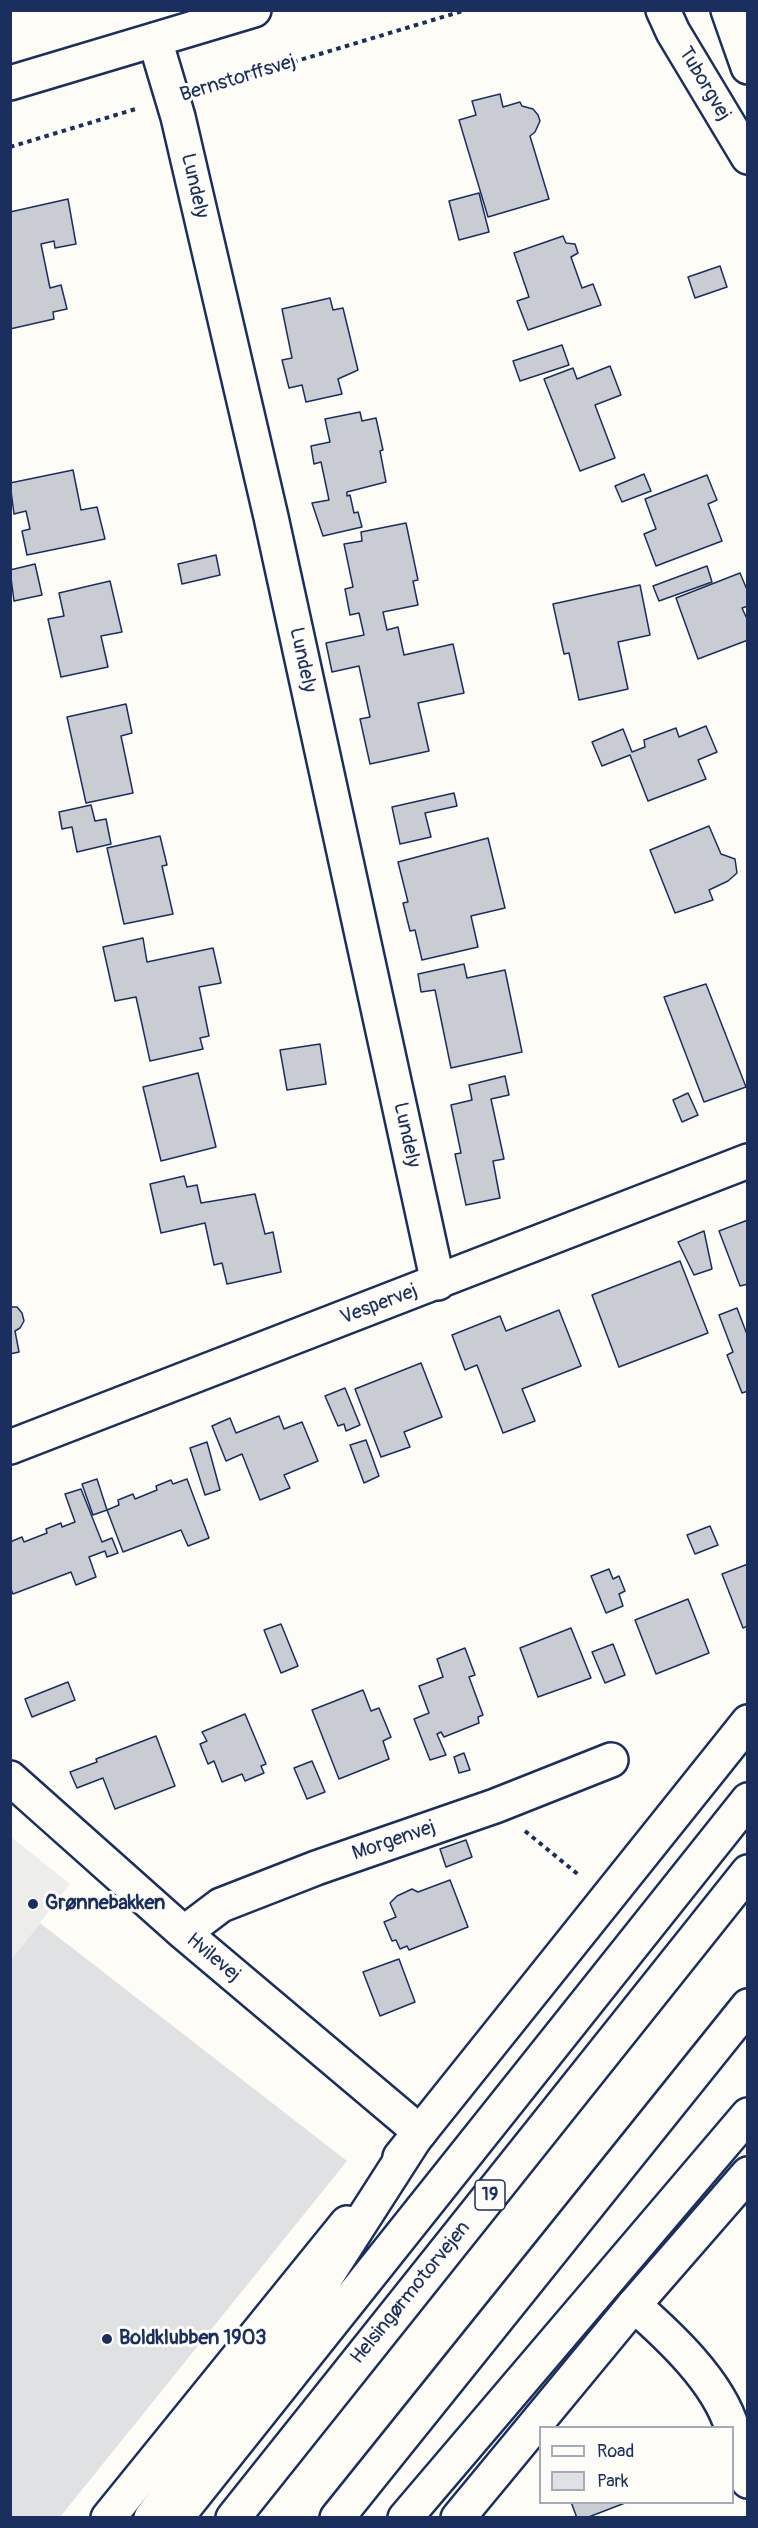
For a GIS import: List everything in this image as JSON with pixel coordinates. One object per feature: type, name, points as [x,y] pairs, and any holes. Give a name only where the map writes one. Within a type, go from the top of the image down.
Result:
[{"type":"main road","points":[[10,83],[254,10]]},
{"type":"main road","name":"Tuborgvej","points":[[663,10],[747,157]]},
{"type":"main road","points":[[728,10],[747,67]]},
{"type":"main road","name":"Lundely","points":[[155,40],[173,98],[268,506],[438,1283]]},
{"type":"main road","name":"Vespervej","points":[[10,1447],[438,1283],[747,1161]]},
{"type":"main road","points":[[108,2517],[608,1899],[747,1722]]},
{"type":"main road","name":"Morgenvej","points":[[184,1933],[221,1905],[316,1868],[495,1806],[611,1760]]},
{"type":"main road","name":"Hvilevej","points":[[10,1778],[184,1933],[418,2134]]},
{"type":"main road","points":[[177,2517],[747,1800]]},
{"type":"main road","name":"Helsingørmotorvejen","points":[[233,2517],[747,1872]]},
{"type":"main road","points":[[337,2517],[747,2006]]},
{"type":"main road","points":[[405,2517],[747,2115]]},
{"type":"main road","points":[[151,2517],[306,2308],[418,2134]]},
{"type":"main road","points":[[458,2517],[634,2305],[747,2174]]},
{"type":"main road","points":[[634,2305],[688,2357],[727,2412],[731,2426]]},
{"type":"main road","points":[[734,2436],[747,2481]]},
{"type":"path","name":"Bernstorffsvej","points":[[10,147],[466,10]]},
{"type":"path","points":[[495,1806],[608,1899]]},
{"type":"shaded area","name":"Grønnebakken","points":[[11,1837],[70,1884],[11,1960]]},
{"type":"green space","name":"Boldklubben 1903","points":[[40,1923],[347,2161],[60,2517],[11,2518],[11,1960]]},
{"type":"building","points":[[500,94],[503,107],[520,102],[522,106],[533,109],[538,115],[540,121],[535,132],[530,136],[549,199],[488,217],[459,120],[476,115],[472,101]]},
{"type":"building","points":[[479,193],[489,232],[459,240],[449,201]]},
{"type":"building","points":[[68,199],[76,244],[55,248],[54,241],[41,244],[50,288],[61,285],[67,309],[53,312],[54,319],[10,329],[10,212]]},
{"type":"building","points":[[563,236],[566,243],[575,244],[578,253],[571,257],[582,288],[593,284],[601,305],[528,330],[517,301],[529,297],[514,253]]},
{"type":"building","points":[[720,266],[727,287],[695,298],[688,277]]},
{"type":"building","points":[[330,298],[333,310],[343,308],[358,370],[338,379],[342,394],[306,402],[302,385],[289,388],[282,360],[292,358],[282,309]]},
{"type":"building","points":[[562,345],[569,365],[520,381],[513,361]]},
{"type":"building","points":[[610,366],[621,395],[595,405],[615,458],[580,471],[544,379],[573,368],[577,379]]},
{"type":"building","points":[[360,412],[362,421],[376,418],[383,450],[380,451],[386,482],[347,492],[347,496],[350,495],[354,513],[358,512],[362,527],[323,536],[312,503],[329,500],[321,462],[314,464],[311,446],[330,442],[325,419]]},
{"type":"building","points":[[73,470],[81,510],[97,507],[105,539],[27,555],[22,531],[30,529],[26,511],[14,514],[10,483]]},
{"type":"building","points":[[644,474],[651,491],[622,502],[615,486]]},
{"type":"building","points":[[707,475],[717,500],[708,504],[722,541],[656,566],[644,534],[656,529],[645,499]]},
{"type":"building","points":[[406,523],[418,580],[413,581],[418,605],[383,612],[387,630],[398,627],[404,655],[453,644],[464,693],[418,703],[429,751],[370,764],[360,719],[370,717],[359,666],[332,672],[326,643],[364,635],[359,613],[350,615],[345,589],[353,587],[344,544],[362,541],[361,532]]},
{"type":"building","points":[[216,555],[220,575],[182,584],[178,564]]},
{"type":"building","points":[[35,564],[42,595],[14,601],[10,570]]},
{"type":"building","points":[[707,566],[712,582],[659,601],[653,586]]},
{"type":"building","points":[[740,573],[748,592],[748,606],[742,608],[748,621],[748,640],[698,659],[676,598]]},
{"type":"building","points":[[110,581],[122,632],[101,636],[108,667],[61,677],[48,619],[64,616],[59,593]]},
{"type":"building","points":[[640,585],[650,635],[618,642],[628,689],[579,700],[569,653],[564,654],[553,604]]},
{"type":"building","points":[[126,704],[132,733],[121,736],[133,793],[86,803],[67,717]]},
{"type":"building","points":[[706,726],[717,752],[698,760],[706,779],[648,801],[630,755],[602,766],[592,742],[623,729],[632,752],[645,747],[644,740],[676,728],[679,737]]},
{"type":"building","points":[[454,793],[457,806],[425,813],[431,837],[400,844],[392,807]]},
{"type":"building","points":[[91,805],[95,821],[106,819],[111,844],[77,852],[72,827],[62,829],[59,812]]},
{"type":"building","points":[[709,826],[721,854],[735,859],[737,873],[728,881],[709,890],[713,900],[675,913],[650,850]]},
{"type":"building","points":[[160,836],[167,865],[162,866],[173,914],[124,924],[107,848]]},
{"type":"building","points":[[488,838],[505,908],[471,916],[478,947],[422,960],[415,930],[410,931],[403,903],[408,902],[398,862]]},
{"type":"building","points":[[143,938],[147,962],[213,948],[221,983],[199,987],[209,1036],[200,1038],[203,1049],[150,1061],[136,997],[115,1001],[103,947]]},
{"type":"building","points":[[464,964],[467,978],[505,970],[522,1052],[451,1068],[435,990],[421,992],[418,974]]},
{"type":"building","points":[[706,984],[746,1087],[704,1102],[664,997]]},
{"type":"building","points":[[320,1044],[326,1084],[287,1090],[280,1050]]},
{"type":"building","points":[[198,1073],[216,1147],[161,1161],[143,1087]]},
{"type":"building","points":[[505,1076],[509,1095],[491,1099],[504,1159],[493,1161],[500,1198],[466,1205],[455,1154],[461,1153],[451,1105],[472,1100],[469,1085]]},
{"type":"building","points":[[688,1093],[698,1115],[682,1122],[673,1100]]},
{"type":"building","points":[[184,1176],[187,1187],[197,1185],[201,1203],[255,1194],[265,1234],[273,1232],[281,1272],[227,1284],[222,1263],[214,1265],[205,1223],[161,1233],[150,1184]]},
{"type":"building","points":[[748,1220],[748,1284],[740,1286],[719,1231]]},
{"type":"building","points":[[704,1231],[712,1269],[694,1275],[678,1242]]},
{"type":"building","points":[[680,1261],[708,1333],[619,1367],[592,1295]]},
{"type":"building","points":[[10,1307],[17,1307],[24,1321],[15,1331],[19,1352],[10,1354]]},
{"type":"building","points":[[737,1308],[748,1337],[748,1391],[742,1393],[727,1355],[733,1352],[719,1315]]},
{"type":"building","points":[[559,1310],[581,1366],[522,1389],[535,1421],[503,1433],[477,1365],[465,1370],[452,1335],[500,1316],[506,1331]]},
{"type":"building","points":[[421,1363],[442,1417],[404,1432],[410,1447],[381,1457],[355,1389]]},
{"type":"building","points":[[345,1388],[360,1425],[346,1431],[344,1424],[338,1426],[325,1396]]},
{"type":"building","points":[[279,1416],[284,1429],[302,1422],[318,1461],[284,1475],[290,1488],[260,1500],[242,1454],[226,1461],[212,1426],[230,1418],[236,1433]]},
{"type":"building","points":[[366,1440],[379,1476],[364,1483],[350,1445]]},
{"type":"building","points":[[207,1442],[220,1490],[205,1495],[190,1448]]},
{"type":"building","points":[[97,1479],[107,1510],[93,1515],[82,1484]]},
{"type":"building","points":[[187,1479],[209,1538],[188,1546],[181,1530],[123,1552],[107,1510],[119,1505],[118,1500],[133,1494],[135,1499],[157,1490],[156,1486],[171,1480],[173,1484]]},
{"type":"building","points":[[81,1489],[102,1542],[112,1538],[118,1553],[107,1557],[105,1551],[89,1557],[96,1577],[76,1585],[71,1572],[13,1594],[10,1587],[10,1542],[22,1537],[24,1542],[47,1533],[46,1529],[61,1523],[62,1527],[75,1522],[65,1494]]},
{"type":"building","points":[[710,1526],[718,1545],[695,1554],[687,1535]]},
{"type":"building","points":[[748,1564],[748,1626],[743,1628],[722,1574]]},
{"type":"building","points":[[609,1569],[613,1579],[619,1576],[625,1591],[619,1594],[623,1606],[606,1613],[591,1576]]},
{"type":"building","points":[[688,1599],[709,1653],[656,1674],[635,1620]]},
{"type":"building","points":[[281,1624],[298,1666],[281,1673],[264,1630]]},
{"type":"building","points":[[571,1628],[591,1678],[538,1697],[520,1648]]},
{"type":"building","points":[[613,1644],[625,1675],[605,1683],[592,1652]]},
{"type":"building","points":[[465,1648],[475,1675],[469,1677],[483,1715],[478,1717],[479,1723],[444,1737],[441,1732],[437,1734],[446,1755],[430,1760],[414,1719],[429,1713],[419,1686],[443,1677],[437,1659]]},
{"type":"building","points":[[68,1682],[75,1700],[32,1717],[25,1699]]},
{"type":"building","points":[[363,1690],[371,1711],[379,1708],[391,1737],[383,1741],[389,1759],[339,1779],[312,1710]]},
{"type":"building","points":[[245,1714],[266,1764],[261,1766],[264,1773],[245,1781],[242,1774],[222,1782],[214,1761],[208,1764],[200,1744],[207,1741],[202,1732]]},
{"type":"building","points":[[156,1736],[175,1786],[115,1809],[103,1778],[77,1788],[70,1772],[97,1762],[96,1759]]},
{"type":"building","points":[[464,1753],[470,1770],[459,1773],[454,1757]]},
{"type":"building","points":[[312,1761],[325,1792],[307,1799],[294,1768]]},
{"type":"building","points":[[466,1840],[472,1857],[446,1867],[440,1849]]},
{"type":"building","points":[[450,1880],[468,1927],[409,1950],[407,1946],[400,1949],[396,1940],[392,1941],[384,1922],[396,1917],[390,1903],[397,1896],[412,1889],[418,1892]]},
{"type":"building","points":[[399,1959],[415,2002],[380,2016],[363,1972]]},
{"type":"building","points":[[572,2504],[622,2504],[586,2518],[577,2518]]},
{"type":"place","name":"Grønnebakken","points":[[33,1904]]},
{"type":"place","name":"Boldklubben 1903","points":[[107,2339]]}]
